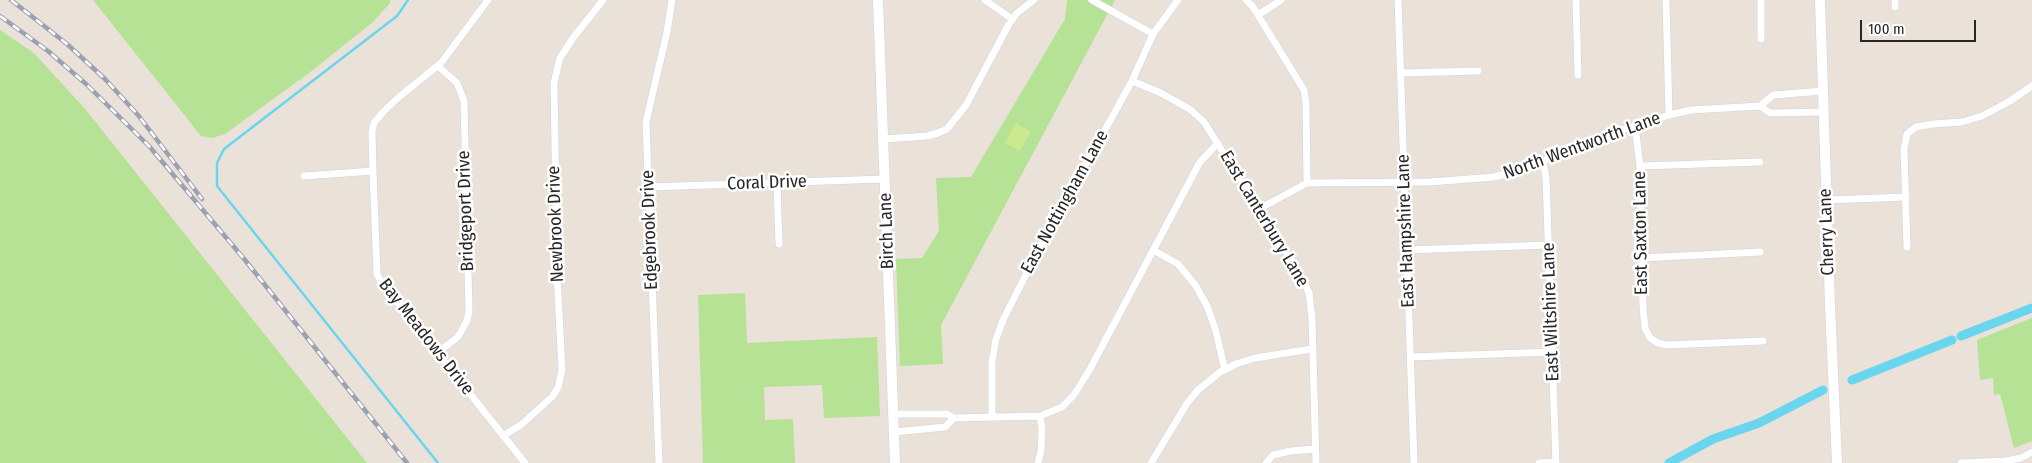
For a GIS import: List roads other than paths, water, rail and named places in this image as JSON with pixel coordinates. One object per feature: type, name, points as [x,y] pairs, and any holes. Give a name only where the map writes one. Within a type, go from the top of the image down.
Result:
[{"type":"street","name":"Bay Meadows Drive","points":[[488,0],[438,66],[382,112],[374,123],[372,131],[377,274],[381,282],[525,463]]},
{"type":"street","name":"Newbrook Drive","points":[[504,436],[522,424],[552,397],[558,388],[562,370],[557,274],[554,84],[560,58],[603,0]]},
{"type":"street","name":"Edgebrook Drive","points":[[659,463],[646,122],[667,32],[672,0]]},
{"type":"street","name":"Birch Lane","points":[[878,0],[895,463]]},
{"type":"street","points":[[985,0],[1012,19]]},
{"type":"street","points":[[884,139],[927,136],[938,134],[947,129],[966,106],[1012,19],[1034,0]]},
{"type":"street","points":[[1092,0],[1153,34]]},
{"type":"street","name":"East Nottingham Lane","points":[[992,417],[992,362],[996,339],[1004,318],[1039,249],[1132,81],[1153,34],[1178,0]]},
{"type":"street","points":[[1246,0],[1258,15],[1304,90],[1306,103],[1307,183]]},
{"type":"street","points":[[1258,15],[1280,0]]},
{"type":"street","name":"East Hampshire Lane","points":[[1398,0],[1414,463]]},
{"type":"street","points":[[1576,0],[1578,74]]},
{"type":"street","points":[[1666,0],[1669,115]]},
{"type":"street","points":[[1761,0],[1761,39]]},
{"type":"street","name":"Cherry Lane","points":[[1820,0],[1837,463]]},
{"type":"street","name":"Bridgeport Drive","points":[[437,353],[458,337],[467,321],[469,311],[464,101],[457,83],[438,66]]},
{"type":"street","points":[[1401,73],[1478,71]]},
{"type":"street","name":"East Canterbury Lane","points":[[1132,81],[1161,93],[1191,110],[1204,122],[1302,278],[1309,293],[1316,463]]},
{"type":"street","points":[[1907,247],[1904,149],[1908,134],[1916,127],[1962,122],[1982,116],[2010,102],[2032,86]]},
{"type":"street","name":"North Wentworth Lane","points":[[1259,209],[1307,183],[1470,180],[1494,177],[1524,169],[1597,138],[1669,115],[1691,110],[1760,106],[1774,95],[1823,91]]},
{"type":"street","name":"North Wentworth Lane","points":[[1760,106],[1770,113],[1824,112]]},
{"type":"street","name":"East Saxton Lane","points":[[1635,126],[1640,166],[1643,308],[1645,328],[1650,338],[1658,343],[1667,345],[1763,341]]},
{"type":"street","points":[[893,414],[947,414],[954,418],[1040,416],[1062,406],[1074,395],[1200,162],[1218,144]]},
{"type":"street","name":"East Wiltshire Lane","points":[[1543,161],[1546,178],[1556,463]]},
{"type":"street","points":[[1640,166],[1760,162]]},
{"type":"street","points":[[304,176],[373,171]]},
{"type":"street","name":"Coral Drive","points":[[649,187],[886,179]]},
{"type":"street","points":[[777,183],[779,244]]},
{"type":"street","points":[[1826,200],[1906,197]]},
{"type":"street","points":[[1407,250],[1548,245]]},
{"type":"street","points":[[1153,250],[1178,264],[1196,286],[1212,320],[1225,370]]},
{"type":"street","points":[[1641,258],[1760,252]]},
{"type":"street","points":[[1151,463],[1188,402],[1198,390],[1225,370],[1236,364],[1256,358],[1312,348]]},
{"type":"street","points":[[1411,357],[1552,352]]},
{"type":"street","points":[[1038,463],[1041,451],[1042,429],[1040,416]]},
{"type":"street","points":[[894,432],[945,427],[954,418]]},
{"type":"street","points":[[1266,463],[1273,455],[1315,449]]},
{"type":"street","points":[[1961,463],[2006,461],[2021,458],[2032,452]]},
{"type":"street","points":[[1538,463],[1556,463]]},
{"type":"waterway","points":[[408,0],[397,16],[224,149],[217,163],[217,186],[438,463]]},
{"type":"waterway","points":[[1961,336],[2032,308]]},
{"type":"waterway","points":[[1852,380],[1952,340]]},
{"type":"waterway","points":[[1669,463],[1713,439],[1759,423],[1823,390]]},
{"type":"railway","points":[[11,0],[67,44],[105,79],[138,115],[202,199]]},
{"type":"railway","points":[[0,16],[48,51],[86,84],[149,146],[245,260],[407,463]]}]
